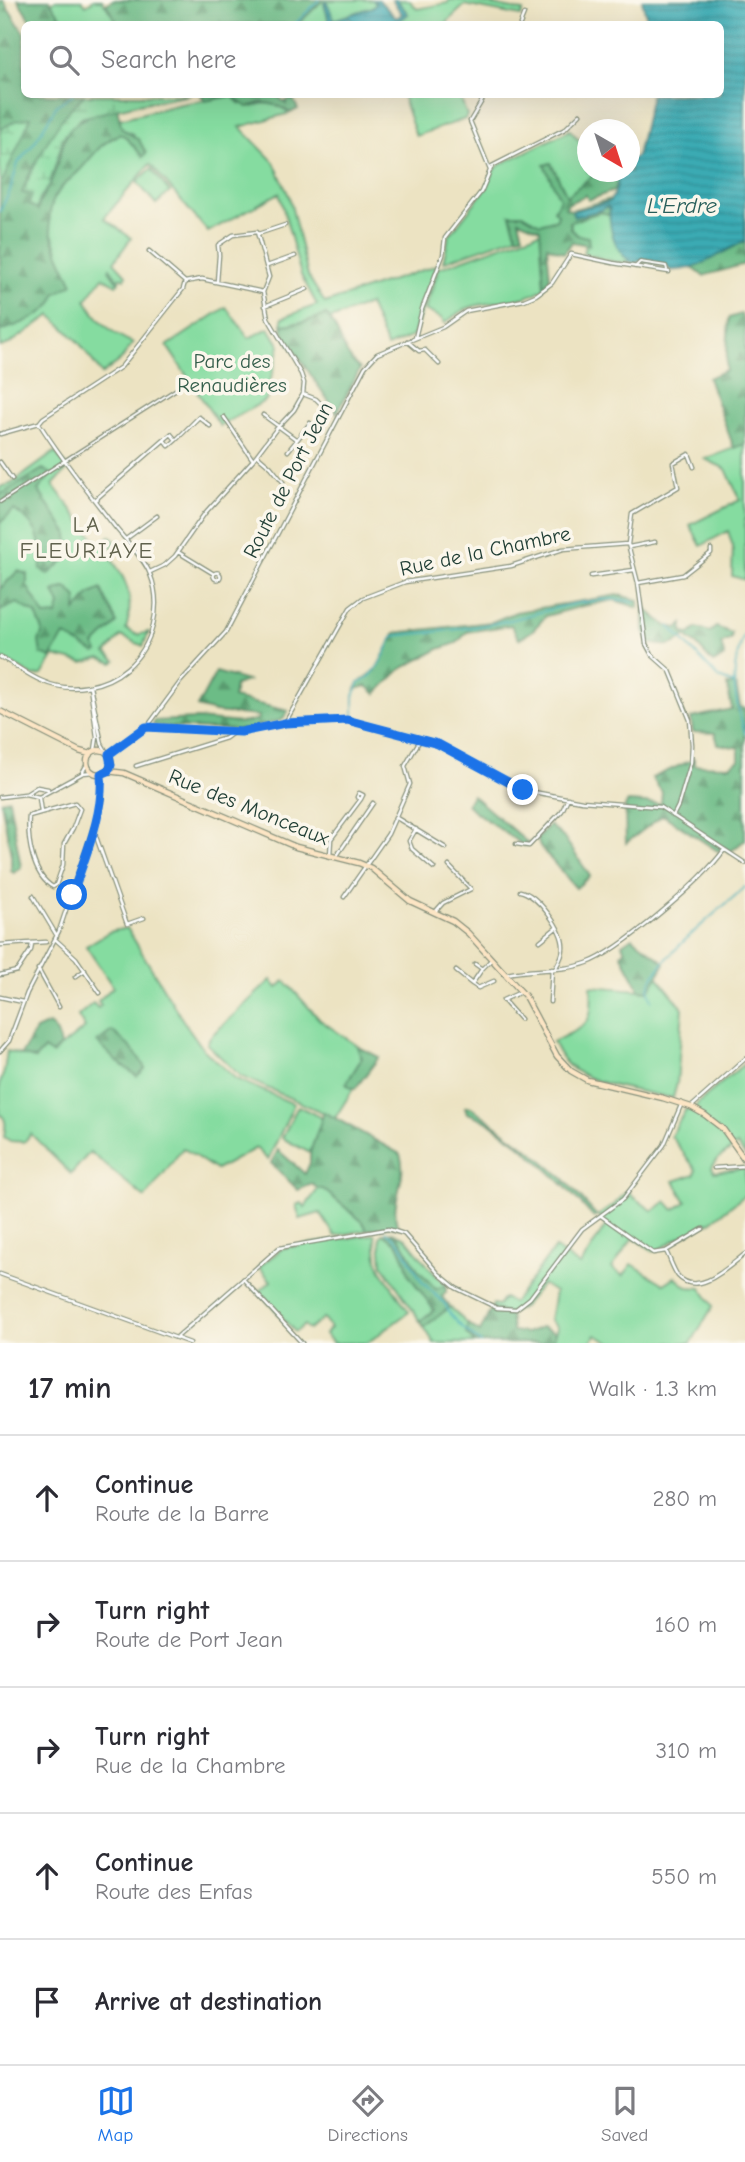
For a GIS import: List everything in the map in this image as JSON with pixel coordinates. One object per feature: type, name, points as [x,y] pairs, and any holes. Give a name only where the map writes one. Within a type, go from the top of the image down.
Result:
[{"type":"main road","points":[[0,711],[79,751],[107,753],[111,762],[104,773],[93,772],[79,751]]},
{"type":"main road","points":[[87,762],[93,752]]},
{"type":"main road","name":"Rue des Monceaux","points":[[111,762],[124,773],[296,847],[365,866],[410,901],[463,928],[523,994],[557,1056],[571,1071],[591,1081],[691,1107],[723,1129],[745,1160]]},
{"type":"main road","name":"Rue des Monceaux","points":[[104,773],[124,773]]},
{"type":"street","points":[[521,21],[524,14]]},
{"type":"street","points":[[484,98],[470,121],[490,171]]},
{"type":"street","points":[[415,338],[422,309],[443,255],[445,238],[481,192],[490,171],[500,162],[565,129],[580,114]]},
{"type":"street","points":[[217,282],[218,245],[243,232],[258,234],[285,225]]},
{"type":"street","points":[[150,572],[165,565],[178,552],[205,513],[253,460],[294,410],[303,394],[304,383],[268,318],[264,292],[269,282],[258,234]]},
{"type":"street","points":[[149,251],[185,282]]},
{"type":"street","name":"Route de Port Jean","points":[[107,753],[146,727],[181,681],[226,632],[365,366],[377,354],[443,327],[474,308],[524,300],[544,290],[552,283],[571,254],[634,267]]},
{"type":"street","points":[[267,266],[295,256]]},
{"type":"street","points":[[634,267],[640,262],[666,266],[669,272]]},
{"type":"street","points":[[652,270],[653,264]]},
{"type":"street","points":[[634,267],[669,272]]},
{"type":"street","points":[[185,282],[196,279],[264,292]]},
{"type":"street","points":[[0,434],[39,423],[121,367],[183,289],[185,282]]},
{"type":"street","points":[[265,306],[307,289]]},
{"type":"street","points":[[407,341],[419,351],[425,350],[439,364]]},
{"type":"street","points":[[0,502],[189,381]]},
{"type":"street","points":[[303,394],[320,403]]},
{"type":"street","points":[[263,415],[277,428],[297,440]]},
{"type":"street","points":[[164,440],[169,446],[199,417],[210,426]]},
{"type":"street","points":[[225,417],[253,460]]},
{"type":"street","points":[[0,657],[51,685],[71,688],[90,686],[108,680],[133,662],[145,646],[155,616],[150,572],[64,461],[39,423]]},
{"type":"street","points":[[288,451],[310,423]]},
{"type":"street","points":[[95,500],[171,434],[176,440]]},
{"type":"street","points":[[673,816],[691,762],[690,720],[670,671],[652,655],[646,644],[638,583],[628,546],[632,514],[678,487],[673,463],[688,454],[694,467]]},
{"type":"street","points":[[257,455],[283,482]]},
{"type":"street","points":[[0,462],[12,479]]},
{"type":"street","points":[[125,540],[157,516]]},
{"type":"street","name":"Rue de la Chambre","points":[[285,723],[346,614],[355,602],[363,598],[405,582],[511,566],[563,549],[655,542]]},
{"type":"street","points":[[638,583],[683,575],[710,553],[711,549]]},
{"type":"street","points":[[178,552],[214,574]]},
{"type":"street","points":[[592,576],[634,570]]},
{"type":"street","points":[[90,686],[97,737],[93,752]]},
{"type":"street","points":[[90,686],[102,744],[107,753]]},
{"type":"street","points":[[146,727],[250,732],[285,723],[347,720],[438,744],[523,790],[568,798],[654,806],[745,863]]},
{"type":"street","points":[[136,766],[226,738],[234,732]]},
{"type":"street","points":[[344,897],[382,845],[396,817],[410,784],[405,766],[420,740]]},
{"type":"street","points":[[80,775],[87,762]]},
{"type":"street","points":[[41,812],[39,797],[43,791],[93,772]]},
{"type":"street","points":[[0,1051],[9,1041],[38,969],[56,938],[102,799],[104,773]]},
{"type":"street","points":[[34,793],[37,787],[43,791]]},
{"type":"street","points":[[0,797],[34,793],[39,797]]},
{"type":"street","points":[[516,844],[529,846],[562,811],[568,798]]},
{"type":"street","points":[[333,857],[331,839],[361,799]]},
{"type":"street","points":[[75,803],[79,806],[73,828],[64,844],[63,865],[55,887],[44,881],[35,866],[28,819],[31,813],[41,812],[75,803]]},
{"type":"street","points":[[333,857],[373,803]]},
{"type":"street","points":[[396,817],[446,848]]},
{"type":"street","points":[[93,828],[127,924],[144,918]]},
{"type":"street","points":[[416,830],[409,841],[412,849],[434,868]]},
{"type":"street","points":[[506,975],[590,962],[611,950],[655,916],[725,851]]},
{"type":"street","points":[[435,912],[443,903],[471,889],[449,866]]},
{"type":"street","points":[[520,891],[539,904],[556,928],[563,946],[561,957],[554,969],[550,1002]]},
{"type":"street","points":[[33,897],[56,938],[74,955],[100,993]]},
{"type":"street","points":[[540,941],[556,928]]},
{"type":"street","points":[[0,945],[47,942]]},
{"type":"street","points":[[0,975],[17,971],[32,944]]},
{"type":"street","points":[[472,984],[492,959]]},
{"type":"street","points":[[475,964],[482,969]]},
{"type":"street","points":[[38,969],[59,1007]]},
{"type":"street","points":[[75,977],[85,970]]},
{"type":"street","points":[[456,971],[478,988],[494,981]]},
{"type":"street","points":[[520,1019],[503,1000],[523,994]]},
{"type":"street","points":[[0,997],[23,1002]]},
{"type":"street","points":[[691,1107],[745,1059]]},
{"type":"street","points":[[177,1338],[284,1246],[379,1230],[391,1229],[402,1233],[451,1284],[491,1305],[510,1310],[526,1301],[579,1232],[623,1199],[659,1152],[682,1103]]},
{"type":"street","points":[[714,1168],[745,1166]]},
{"type":"street","points":[[601,1216],[653,1253],[666,1251],[703,1229]]},
{"type":"street","points":[[666,1251],[681,1279],[699,1283],[711,1280],[745,1254]]},
{"type":"street","points":[[0,1274],[190,1343]]},
{"type":"street","points":[[243,1279],[302,1343]]},
{"type":"green space","points":[[3,0],[21,28],[21,98],[82,98],[67,113],[49,140],[22,193],[32,194],[38,209],[57,167],[67,133],[82,119],[96,114],[117,108],[122,129],[139,140],[146,153],[143,157],[125,136],[119,134],[102,146],[60,189],[53,201],[50,225],[56,248],[73,284],[55,294],[49,307],[42,313],[0,331],[0,181],[3,180],[30,118],[15,121],[0,130],[0,1]]},
{"type":"green space","points":[[18,0],[49,0],[64,21],[31,21]]},
{"type":"green space","points":[[56,0],[82,0],[86,5],[94,0],[102,0],[116,21],[64,21],[51,3]]},
{"type":"green space","points":[[113,0],[323,0],[301,21],[116,21],[106,4]]},
{"type":"green space","points":[[323,0],[373,0],[376,3],[373,7],[333,20],[327,4],[324,5],[329,21],[301,21]]},
{"type":"green space","points":[[397,0],[409,0],[417,9],[448,3],[449,0],[468,0],[523,11],[521,16],[465,5],[448,21],[398,21],[408,14]]},
{"type":"green space","points":[[81,98],[173,98],[81,118],[64,136],[49,186],[40,198],[37,209],[29,204],[32,195],[22,193],[57,126]]},
{"type":"green space","points":[[234,98],[239,103],[254,107],[273,104],[290,113],[240,127],[274,162],[289,196],[308,276],[325,303],[437,265],[413,336],[387,347],[369,304],[331,319],[326,315],[284,325],[282,329],[282,318],[317,305],[301,275],[279,193],[208,232],[150,164],[104,218],[131,238],[114,262],[126,275],[125,279],[120,277],[119,281],[110,268],[118,283],[116,285],[103,277],[86,300],[106,326],[133,343],[121,360],[102,374],[80,344],[51,315],[9,344],[0,347],[0,331],[24,321],[55,294],[58,250],[48,223],[50,205],[61,188],[98,147],[120,134],[143,156],[133,134],[122,129],[119,119],[181,104]]},
{"type":"green space","points":[[235,98],[280,98],[286,104],[286,101],[293,99],[298,109],[290,113],[276,105],[263,103],[247,107]]},
{"type":"green space","points":[[403,98],[460,98],[467,115],[465,119],[416,136]]},
{"type":"green space","points":[[31,117],[3,180],[0,181],[0,130],[15,121]]},
{"type":"green space","points":[[570,130],[577,138],[577,182],[584,182],[567,196],[551,163],[545,165],[561,199],[557,219],[540,224],[523,214],[510,215],[517,236],[443,262],[449,236],[487,187],[493,171],[501,164]]},
{"type":"green space","points":[[551,163],[567,196],[584,182],[618,182],[614,191],[588,200],[586,195],[569,203],[565,208],[571,210],[611,199],[601,203],[610,209],[609,214],[600,212],[570,222],[571,229],[577,235],[588,237],[589,245],[572,242],[564,253],[547,246],[550,278],[544,288],[540,229],[519,220],[523,235],[517,236],[510,214],[523,214],[540,224],[557,219],[558,214],[554,210],[560,199],[544,165]]},
{"type":"green space","points":[[151,169],[170,192],[156,204],[137,182]]},
{"type":"green space","points":[[600,212],[609,214],[614,239],[630,262],[615,262],[583,253],[588,244],[571,229],[570,222]]},
{"type":"green space","points":[[540,232],[544,288],[526,297],[468,308],[445,323],[425,310],[439,268]]},
{"type":"green space","points":[[745,241],[745,264],[703,276],[693,268]]},
{"type":"green space","name":"Parc des Renaudières","points":[[226,307],[249,338],[269,328],[280,346],[270,382],[273,389],[269,387],[266,400],[220,426],[167,346]]},
{"type":"green space","points":[[741,314],[745,324],[745,444],[734,448],[708,378],[726,370],[729,318]]},
{"type":"green space","points":[[326,315],[348,356],[360,369],[337,413],[282,329],[284,325]]},
{"type":"green space","points":[[745,444],[745,580],[732,576],[733,547],[728,531],[701,546],[690,525],[740,500],[726,469],[705,459]]},
{"type":"green space","points":[[55,452],[68,469],[53,485],[100,546],[110,536],[116,542],[106,552],[119,570],[127,588],[130,607],[126,629],[137,635],[149,632],[143,646],[121,636],[106,653],[116,661],[113,663],[100,658],[83,663],[54,656],[42,675],[34,676],[0,657],[0,487],[11,484]]},
{"type":"green space","points":[[43,469],[52,474],[38,490],[68,534],[69,556],[48,575],[41,569],[39,541],[29,522],[14,510],[0,523],[0,495]]},
{"type":"green space","points":[[18,571],[27,574],[27,586],[45,616],[57,615],[60,605],[54,592],[66,587],[77,598],[76,611],[89,595],[101,589],[117,623],[94,645],[98,652],[95,653],[64,635],[51,658],[41,654],[39,641],[43,631],[36,614],[17,603],[0,611],[0,589]]},
{"type":"green space","points":[[618,595],[639,600],[639,608],[614,600],[583,606],[546,616],[532,631],[519,639],[511,625],[467,632],[457,643],[439,649],[401,669],[376,694],[367,686],[356,689],[359,683],[376,670],[395,633],[492,622],[516,612]]},
{"type":"green space","points":[[644,608],[667,626],[678,628],[683,624],[682,633],[690,634],[697,628],[710,632],[716,627],[732,633],[731,639],[721,644],[725,657],[713,663],[685,636],[668,645],[649,643],[644,630]]},
{"type":"green space","points":[[216,672],[247,681],[235,685],[233,698],[288,711],[282,720],[243,730],[153,725],[154,721],[197,719],[241,723],[257,720],[259,716],[215,712],[197,707]]},
{"type":"green space","points":[[727,685],[736,685],[740,706],[745,709],[745,840],[730,852],[724,848],[718,851],[663,815],[626,843],[625,806],[628,802],[661,804],[662,792],[652,778],[694,759],[694,765],[729,766],[739,760],[739,748],[718,744],[715,733],[693,732],[691,718],[732,709]]},
{"type":"green space","points":[[472,795],[529,844],[524,846],[474,811],[467,804]]},
{"type":"green space","points":[[9,799],[21,867],[14,873],[11,871],[11,855],[1,801]]},
{"type":"green space","points":[[549,825],[565,839],[590,876],[576,888],[540,847],[537,839]]},
{"type":"green space","points":[[127,928],[204,1050],[236,1079],[294,1104],[268,1160],[256,1148],[216,1170],[183,1148],[145,1198],[90,1152],[71,1174],[31,1134],[24,1142],[10,1141],[4,1137],[5,1124],[0,1114],[0,1083],[7,1051],[35,1059],[44,1049],[52,1054],[85,1028],[78,1016],[93,1003],[98,1008],[101,1005],[98,1001],[113,987],[86,946],[109,932]]},
{"type":"green space","points":[[632,937],[665,963],[649,991],[640,990],[621,954],[625,951],[622,944]]},
{"type":"green space","points":[[656,975],[683,1008],[677,1083],[673,1098],[603,1083],[578,1072],[566,1063],[553,1042],[586,1023],[591,1010],[591,986],[649,991]]},
{"type":"green space","points":[[271,980],[277,988],[285,981],[320,1020],[359,1047],[362,1058],[346,1084],[353,1089],[335,1118],[240,1076],[207,1044],[210,1037]]},
{"type":"green space","points":[[49,1024],[57,1033],[60,1046],[52,1054],[44,1049],[35,1059],[21,1055],[36,1030]]},
{"type":"green space","points":[[112,1031],[131,1048],[142,1063],[145,1069],[137,1076],[97,1042]]},
{"type":"green space","points":[[359,1047],[379,1057],[355,1089],[346,1084],[362,1058]]},
{"type":"green space","points":[[745,1063],[745,1156],[737,1145],[719,1158],[712,1167],[714,1172],[745,1168],[745,1195],[708,1224],[707,1222],[657,1250],[654,1251],[633,1238],[612,1268],[623,1276],[632,1264],[664,1284],[675,1277],[687,1287],[701,1288],[713,1306],[691,1343],[611,1343],[596,1335],[590,1343],[553,1343],[557,1327],[550,1320],[555,1292],[542,1284],[524,1306],[510,1314],[491,1309],[493,1304],[498,1306],[504,1298],[513,1303],[555,1248],[580,1266],[606,1225],[599,1215],[615,1204],[628,1190],[653,1211],[666,1201],[674,1210],[686,1202],[674,1181],[695,1174],[696,1170],[671,1136],[686,1109],[693,1111],[698,1103]]},
{"type":"green space","points":[[298,1106],[322,1118],[310,1153],[282,1138]]},
{"type":"green space","points":[[467,1106],[534,1153],[564,1179],[597,1216],[594,1218],[552,1174],[517,1143],[499,1129],[467,1113]]},
{"type":"green space","points":[[324,1112],[400,1154],[402,1173],[395,1209],[398,1228],[391,1226],[367,1230],[363,1222],[323,1189],[312,1184],[298,1190],[271,1163],[278,1150],[305,1174]]},
{"type":"green space","points":[[318,1189],[323,1189],[363,1222],[367,1230],[335,1236],[320,1213],[300,1219],[296,1205],[302,1203],[305,1207]]},
{"type":"green space","points":[[392,1232],[406,1238],[446,1285],[436,1290],[418,1270],[401,1240]]},
{"type":"green space","points":[[392,1232],[401,1240],[418,1270],[436,1289],[446,1285],[446,1292],[442,1297],[450,1307],[424,1327],[420,1321],[434,1310],[409,1275],[398,1244],[383,1234]]},
{"type":"green space","points":[[375,1234],[377,1259],[381,1270],[409,1312],[367,1343],[333,1343],[325,1334],[331,1328],[323,1318],[309,1330],[304,1325],[295,1332],[259,1292],[271,1281],[259,1267],[283,1248]]},
{"type":"green space","points":[[383,1234],[398,1244],[409,1275],[434,1310],[420,1321],[382,1264],[380,1237]]},
{"type":"green space","points":[[450,1307],[468,1324],[466,1333],[475,1343],[434,1343],[424,1327]]},
{"type":"green space","points":[[491,1309],[510,1314],[512,1331],[526,1333],[542,1327],[555,1333],[553,1343],[475,1343],[466,1333],[468,1324],[480,1332]]},
{"type":"water","points":[[373,0],[379,0],[396,18],[402,14],[392,0],[397,0],[408,14],[398,21],[329,21],[324,3],[327,2],[334,20],[373,7],[376,3]]},
{"type":"water","name":"L'Erdre","points":[[642,0],[745,0],[745,241],[700,265],[681,270],[670,270],[666,265],[639,261],[635,264],[618,248],[610,224],[610,209],[607,206],[574,217],[572,211],[609,202],[616,191],[617,182],[640,182],[640,143],[650,98],[724,98],[724,21],[647,21]]},
{"type":"waterway","points":[[298,21],[319,0]]},
{"type":"waterway","points":[[0,211],[10,191],[18,163],[35,142],[57,105],[67,98]]},
{"type":"waterway","points":[[354,716],[354,696],[359,683],[376,669],[393,636],[488,625],[585,602],[634,602]]},
{"type":"waterway","points":[[669,626],[719,678],[734,684]]},
{"type":"waterway","points":[[745,633],[736,660],[734,684],[745,734]]},
{"type":"waterway","points":[[652,1001],[649,990],[652,979],[661,966],[689,936],[745,887]]},
{"type":"waterway","points":[[386,1231],[400,1243],[422,1282],[445,1304],[461,1326],[481,1343]]},
{"type":"district","name":"LA FLEURIAYE","points":[[87,537]]},
{"type":"route","points":[[72,895],[99,814],[103,790],[101,774],[108,771],[111,765],[109,754],[146,727],[250,732],[285,723],[347,720],[438,744],[523,790]]}]
